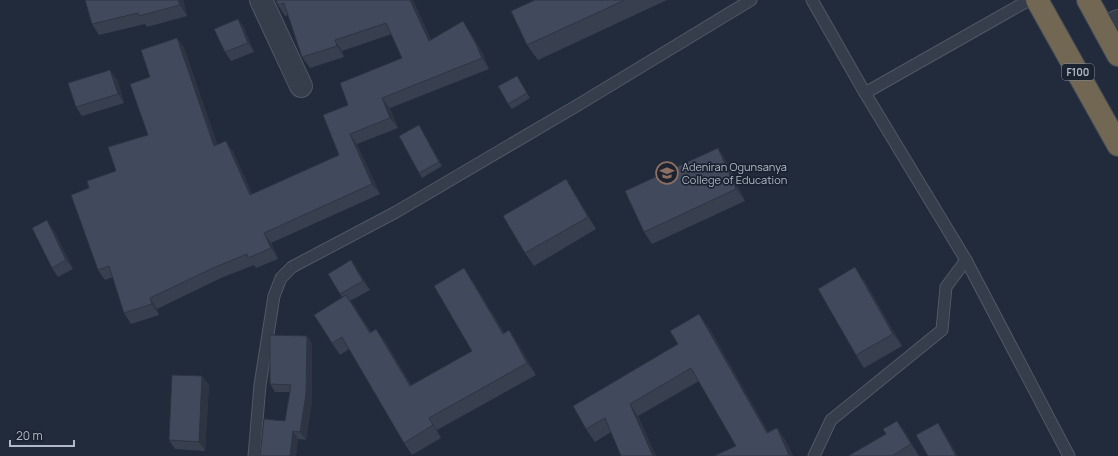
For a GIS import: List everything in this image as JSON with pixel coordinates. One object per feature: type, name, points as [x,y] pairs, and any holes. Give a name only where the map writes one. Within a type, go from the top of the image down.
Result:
[{"type":"highway","name":"F100","points":[[1037,0],[1118,145]]},
{"type":"highway","points":[[1088,0],[1111,25],[1118,55]]},
{"type":"street","points":[[260,0],[301,86]]},
{"type":"lane","points":[[254,456],[260,385],[274,296],[282,278],[292,267],[396,212],[578,105],[750,0]]},
{"type":"lane","points":[[812,0],[865,92],[966,260],[1069,456]]},
{"type":"lane","points":[[865,92],[1029,0]]},
{"type":"lane","points":[[814,456],[831,420],[942,330],[946,287],[966,260]]},
{"type":"building","points":[[85,0],[178,0],[180,5],[139,16],[138,13],[92,24]]},
{"type":"building","points":[[276,0],[410,0],[429,41],[463,21],[482,58],[382,98],[390,118],[350,134],[372,184],[264,233],[271,248],[248,258],[247,254],[213,268],[150,298],[152,304],[124,313],[109,266],[98,270],[71,195],[89,188],[87,181],[116,171],[108,147],[148,135],[130,84],[150,77],[141,50],[177,38],[214,146],[226,141],[250,195],[339,155],[323,115],[348,105],[340,83],[402,58],[386,23],[335,40],[337,46],[302,57],[284,3],[278,5]]},
{"type":"building","points":[[535,0],[625,0],[527,45],[511,11]]},
{"type":"building","points":[[238,19],[248,43],[225,52],[214,29]]},
{"type":"building","points":[[110,70],[118,94],[76,107],[68,83]]},
{"type":"building","points":[[517,76],[527,93],[508,104],[498,86]]},
{"type":"building","points":[[419,125],[439,162],[419,173],[399,136]]},
{"type":"building","points":[[718,148],[736,189],[644,232],[625,191]]},
{"type":"building","points":[[566,179],[588,217],[525,253],[503,216]]},
{"type":"building","points":[[47,220],[66,260],[52,268],[32,228]]},
{"type":"building","points":[[351,260],[363,281],[340,294],[328,274]]},
{"type":"building","points":[[855,267],[893,334],[856,355],[818,289]]},
{"type":"building","points":[[464,268],[503,334],[509,330],[527,363],[429,418],[433,425],[404,443],[342,337],[332,343],[314,315],[346,295],[370,333],[376,329],[410,386],[472,351],[434,286]]},
{"type":"building","points":[[699,314],[767,433],[777,428],[789,455],[714,456],[736,446],[691,368],[630,404],[653,456],[621,456],[605,418],[586,429],[573,406],[678,344],[670,331]]},
{"type":"building","points":[[270,335],[307,336],[306,394],[300,432],[293,431],[290,456],[260,456],[264,419],[285,421],[291,385],[270,384]]},
{"type":"building","points":[[172,375],[202,376],[199,442],[169,440]]},
{"type":"building","points":[[897,421],[911,444],[892,456],[848,456],[886,434],[883,429]]},
{"type":"building","points":[[938,423],[956,456],[928,456],[916,435]]},
{"type":"place","name":"Adeniran Ogunsanya College of Education","points":[[667,173]]}]
